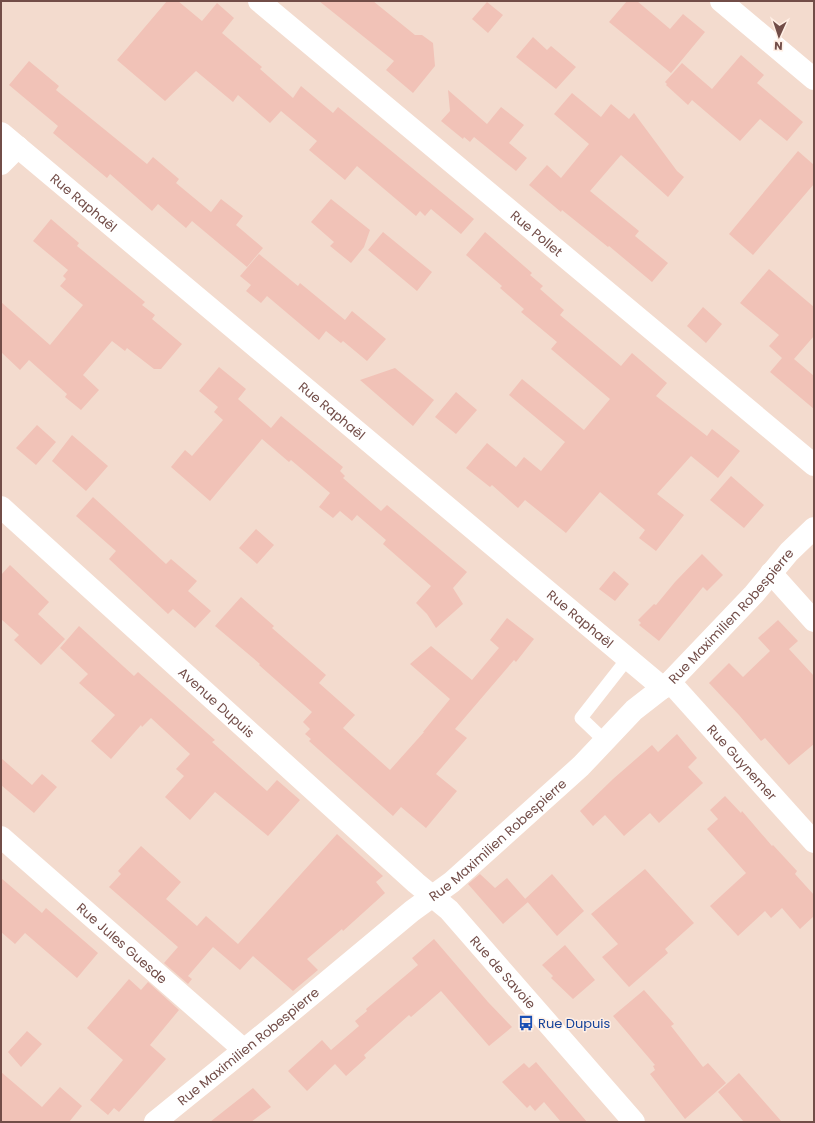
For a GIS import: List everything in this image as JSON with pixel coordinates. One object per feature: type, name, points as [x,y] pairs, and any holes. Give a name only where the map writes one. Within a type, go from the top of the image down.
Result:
[{"type":"street","name":"Rue Pollet","points":[[259,1],[814,465]]},
{"type":"street","points":[[721,1],[814,79]]},
{"type":"street","name":"Rue Raphaël","points":[[1,133],[628,658],[667,685]]},
{"type":"street","points":[[1,164],[18,147]]},
{"type":"street","name":"Avenue Dupuis","points":[[1,507],[416,883],[433,896]]},
{"type":"street","name":"Rue Maximilien Robespierre","points":[[154,1122],[412,912],[452,882],[581,766],[634,710],[667,685],[754,594],[789,552],[814,528]]},
{"type":"street","points":[[771,573],[814,621]]},
{"type":"street","name":"Rue Guynemer","points":[[667,685],[814,842]]},
{"type":"street","name":"Rue Jules Guesde","points":[[1,837],[244,1050]]},
{"type":"street","name":"Rue de Savoie","points":[[433,896],[454,916],[634,1122]]},
{"type":"lane","points":[[604,741],[581,718],[628,658]]},
{"type":"shaded area","points":[[1,1],[814,1],[814,1122],[1,1122]]},
{"type":"building","points":[[167,1],[178,1],[202,21],[217,3],[234,18],[222,33],[262,67],[260,69],[293,98],[301,86],[333,113],[338,107],[474,219],[461,234],[431,209],[425,216],[420,211],[416,216],[357,166],[345,180],[309,150],[317,141],[281,111],[270,123],[238,95],[233,102],[196,71],[165,101],[117,60]]},
{"type":"building","points":[[319,1],[373,1],[415,35],[422,35],[433,43],[435,66],[413,93],[386,70],[394,61]]},
{"type":"building","points":[[627,1],[637,1],[670,29],[683,14],[705,32],[671,73],[609,22]]},
{"type":"building","points":[[487,2],[503,15],[488,33],[472,19]]},
{"type":"building","points":[[533,37],[547,50],[551,46],[576,67],[556,89],[516,57]]},
{"type":"building","points":[[741,55],[764,75],[757,83],[803,122],[787,141],[760,119],[740,141],[692,100],[688,105],[666,85],[667,84],[665,82],[682,63],[712,89]]},
{"type":"building","points":[[29,61],[59,86],[56,90],[147,164],[153,157],[179,179],[176,183],[211,212],[221,199],[243,216],[236,225],[263,248],[247,267],[192,221],[186,228],[158,204],[152,211],[110,174],[107,178],[53,133],[58,126],[9,85]]},
{"type":"building","points":[[448,90],[487,124],[501,107],[524,125],[509,143],[527,158],[516,171],[474,137],[470,142],[464,137],[463,139],[441,121],[450,111]]},
{"type":"building","points":[[572,93],[601,117],[611,104],[629,119],[634,113],[677,171],[684,177],[668,197],[621,155],[590,191],[639,231],[635,236],[668,263],[652,282],[609,246],[608,247],[562,210],[561,212],[529,185],[547,165],[561,178],[589,144],[554,114]]},
{"type":"building","points":[[798,151],[814,165],[814,184],[753,255],[729,234]]},
{"type":"building","points":[[331,199],[370,230],[364,247],[351,263],[330,246],[334,242],[311,222]]},
{"type":"building","points":[[51,219],[79,243],[77,246],[145,302],[142,305],[155,315],[152,319],[182,344],[161,369],[154,369],[127,348],[125,351],[112,341],[83,375],[99,390],[81,410],[65,397],[67,394],[29,360],[20,370],[1,352],[1,302],[50,345],[83,305],[60,286],[66,279],[63,276],[68,270],[33,241]]},
{"type":"building","points":[[383,232],[432,272],[417,291],[368,250]]},
{"type":"building","points":[[485,232],[532,273],[530,275],[543,286],[540,289],[564,310],[560,315],[621,366],[632,353],[667,383],[656,396],[707,436],[712,429],[740,451],[718,478],[691,456],[657,494],[684,515],[656,551],[639,538],[645,530],[600,492],[566,533],[525,500],[518,508],[492,485],[490,487],[466,468],[487,443],[516,467],[524,457],[541,471],[565,442],[509,395],[522,379],[584,430],[610,399],[551,349],[557,342],[521,312],[524,309],[500,288],[502,286],[466,255]]},
{"type":"building","points":[[259,254],[298,286],[300,283],[345,320],[352,311],[386,339],[367,361],[343,341],[341,343],[326,331],[319,340],[267,296],[261,303],[246,291],[251,285],[240,276]]},
{"type":"building","points":[[769,269],[814,307],[814,336],[794,359],[814,376],[814,409],[770,372],[782,358],[769,346],[779,335],[740,303]]},
{"type":"building","points":[[703,307],[722,324],[706,343],[687,326]]},
{"type":"building","points":[[219,367],[246,389],[238,399],[271,428],[281,416],[343,467],[340,471],[345,476],[343,478],[381,511],[387,505],[467,572],[453,588],[463,604],[436,628],[427,614],[416,603],[431,586],[383,544],[386,540],[357,515],[352,521],[340,511],[333,518],[319,507],[330,493],[291,460],[289,462],[262,439],[210,501],[171,467],[185,450],[192,456],[223,420],[214,412],[218,407],[199,391]]},
{"type":"building","points":[[395,368],[434,400],[413,426],[360,380]]},
{"type":"building","points":[[456,392],[477,410],[456,434],[435,417]]},
{"type":"building","points":[[37,425],[56,442],[36,465],[16,448]]},
{"type":"building","points":[[72,435],[108,466],[86,491],[52,461]]},
{"type":"building","points":[[731,476],[764,505],[744,528],[710,500]]},
{"type":"building","points":[[93,497],[166,564],[171,559],[197,581],[188,591],[211,611],[195,628],[173,609],[168,614],[109,559],[116,551],[76,516]]},
{"type":"building","points":[[256,529],[274,545],[257,564],[239,548]]},
{"type":"building","points":[[702,554],[723,575],[707,591],[703,587],[659,641],[639,625],[641,623],[638,620],[654,604],[656,605],[675,582]]},
{"type":"building","points":[[10,565],[49,602],[38,614],[65,639],[41,665],[14,640],[19,635],[1,619],[1,575]]},
{"type":"building","points":[[614,571],[629,584],[615,601],[599,589]]},
{"type":"building","points":[[241,597],[274,626],[272,628],[326,675],[319,683],[355,715],[343,728],[390,770],[424,732],[450,699],[410,664],[431,646],[472,680],[499,648],[490,640],[507,618],[534,639],[516,662],[514,660],[455,729],[467,738],[436,774],[457,791],[426,828],[401,807],[393,816],[309,741],[311,739],[305,734],[310,729],[303,722],[312,712],[259,665],[260,664],[215,626]]},
{"type":"building","points":[[778,620],[798,641],[789,649],[814,676],[814,744],[789,765],[765,738],[761,741],[709,683],[729,663],[743,677],[770,651],[758,638]]},
{"type":"building","points":[[79,626],[134,676],[138,672],[215,740],[212,742],[267,791],[277,780],[300,800],[268,836],[215,792],[190,820],[165,797],[184,776],[176,769],[190,754],[151,718],[142,727],[141,725],[111,759],[91,741],[115,715],[79,683],[88,674],[60,648]]},
{"type":"building","points":[[677,734],[697,758],[688,767],[703,783],[659,823],[650,813],[624,836],[605,815],[593,826],[580,811],[613,779],[652,745],[658,752]]},
{"type":"building","points":[[1,758],[32,785],[42,774],[57,787],[34,813],[1,785]]},
{"type":"building","points":[[725,796],[741,813],[742,811],[772,846],[773,845],[797,871],[795,874],[814,895],[814,916],[800,929],[782,908],[771,918],[765,911],[738,936],[710,906],[746,873],[707,829],[718,819],[710,810]]},
{"type":"building","points":[[337,834],[383,876],[376,882],[385,893],[343,931],[342,929],[307,959],[318,970],[293,991],[253,956],[240,970],[213,947],[188,976],[192,979],[188,984],[164,963],[178,947],[109,887],[121,874],[118,871],[141,846],[181,882],[166,899],[197,926],[206,916],[238,944]]},
{"type":"building","points":[[645,869],[694,923],[665,949],[668,953],[629,987],[602,957],[618,944],[591,914]]},
{"type":"building","points":[[480,874],[495,888],[507,878],[528,902],[503,924],[468,884]]},
{"type":"building","points":[[552,874],[584,911],[557,936],[525,899]]},
{"type":"building","points":[[1,878],[42,913],[46,908],[98,953],[77,978],[25,933],[15,944],[1,932]]},
{"type":"building","points":[[434,939],[488,1002],[512,1027],[489,1046],[441,991],[411,1017],[409,1015],[364,1055],[366,1058],[346,1076],[335,1064],[307,1091],[288,1071],[322,1040],[331,1050],[359,1026],[355,1021],[367,1011],[366,1009],[418,965],[412,958]]},
{"type":"building","points":[[565,945],[595,980],[573,999],[551,978],[553,976],[542,965]]},
{"type":"building","points":[[129,979],[141,990],[148,982],[179,1010],[150,1045],[166,1059],[119,1112],[114,1108],[108,1115],[90,1100],[123,1060],[87,1028]]},
{"type":"building","points":[[644,990],[674,1024],[671,1026],[703,1067],[708,1063],[726,1083],[685,1119],[650,1074],[655,1070],[653,1066],[655,1065],[613,1016]]},
{"type":"building","points":[[27,1031],[42,1044],[21,1067],[8,1052]]},
{"type":"building","points":[[536,1062],[587,1122],[561,1122],[544,1102],[535,1111],[530,1105],[527,1108],[502,1082],[524,1063],[529,1068]]},
{"type":"building","points":[[1,1072],[42,1107],[60,1087],[82,1106],[69,1122],[1,1122]]},
{"type":"building","points":[[739,1073],[782,1122],[744,1122],[718,1092]]},
{"type":"building","points":[[253,1088],[271,1107],[251,1122],[210,1122]]},
{"type":"place","name":"Rue Dupuis","points":[[526,1023]]}]
